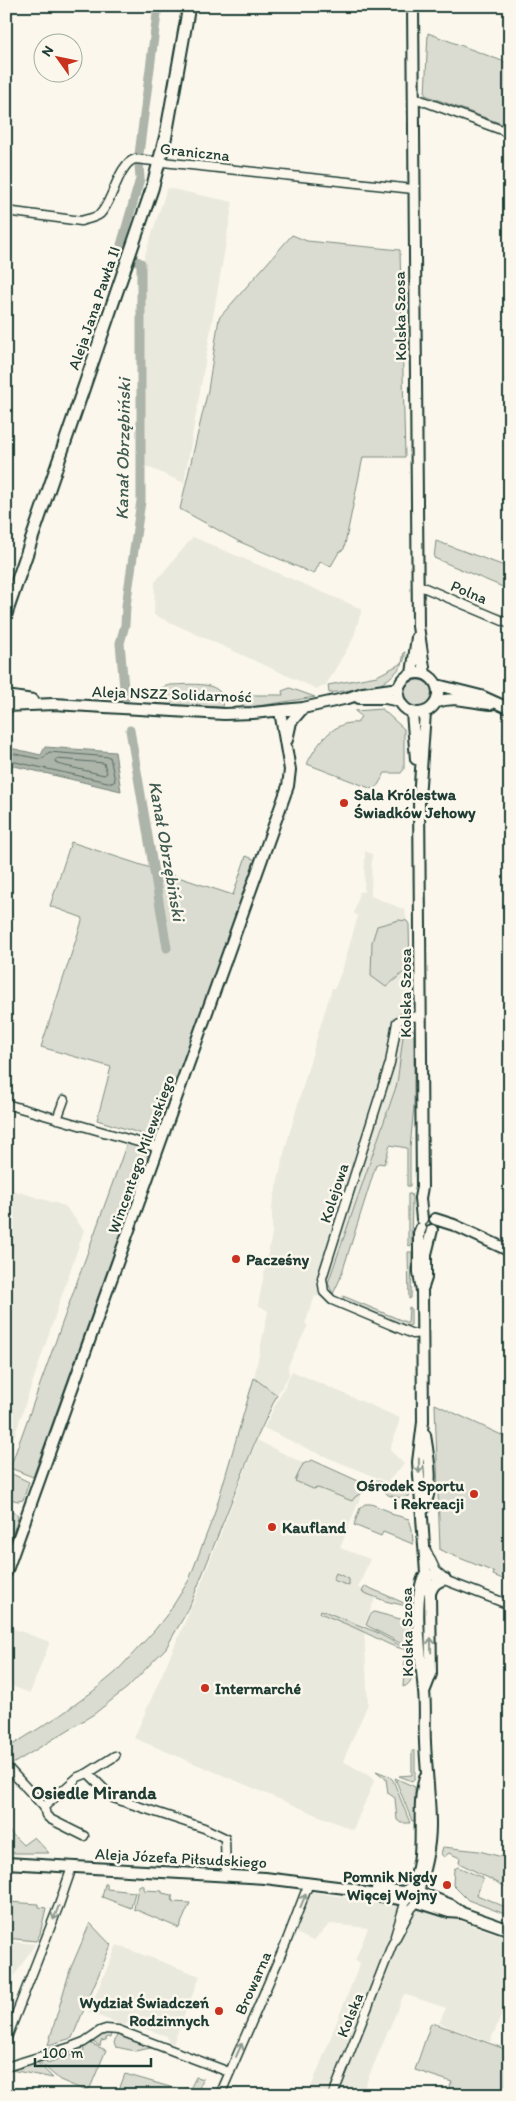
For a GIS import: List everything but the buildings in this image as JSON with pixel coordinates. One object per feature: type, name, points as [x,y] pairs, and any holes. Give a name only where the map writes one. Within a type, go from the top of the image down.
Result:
[{"type":"main road","name":"Aleja Jana Pawła II","points":[[6,614],[141,223],[166,135],[189,6]]},
{"type":"street","name":"Kolska Szosa","points":[[412,674],[418,626],[413,6]]},
{"type":"street","points":[[415,98],[510,133]]},
{"type":"street","name":"Graniczna","points":[[6,211],[81,220],[91,219],[99,214],[106,205],[123,171],[132,160],[413,189]]},
{"type":"street","name":"Polna","points":[[418,585],[510,624]]},
{"type":"street","name":"Kolska Szosa","points":[[418,626],[425,674]]},
{"type":"street","points":[[412,674],[425,674],[432,678],[437,685],[439,693],[437,702],[425,712],[412,713],[400,701],[399,688],[404,680],[412,674]]},
{"type":"street","points":[[437,685],[481,696],[497,705]]},
{"type":"street","name":"Aleja NSZZ Solidarność","points":[[6,706],[54,704],[224,714],[303,708],[363,693],[399,688]]},
{"type":"street","name":"Aleja NSZZ Solidarność","points":[[6,696],[54,704]]},
{"type":"street","name":"Aleja NSZZ Solidarność","points":[[348,698],[385,698],[400,701]]},
{"type":"street","points":[[437,702],[446,699],[459,699],[510,709]]},
{"type":"street","name":"Wincentego Milewskiego","points":[[287,743],[291,722],[303,708]]},
{"type":"street","name":"Wincentego Milewskiego","points":[[6,1573],[288,786],[290,770],[280,710]]},
{"type":"street","name":"Kolska Szosa","points":[[424,1692],[431,1674],[430,1594],[426,1573],[423,1510],[420,1500],[418,1462],[423,1422],[422,1291],[419,1272],[419,1233],[429,1223],[422,1187],[420,1016],[419,798],[425,712]]},
{"type":"street","name":"Kolska Szosa","points":[[412,713],[419,798]]},
{"type":"street","name":"Kolejowa","points":[[420,1016],[403,1018],[396,1022],[390,1063],[322,1282],[324,1292],[332,1300],[412,1334],[422,1333]]},
{"type":"street","points":[[57,1119],[64,1100]]},
{"type":"street","points":[[6,1104],[159,1148]]},
{"type":"street","points":[[429,1223],[444,1221],[510,1251]]},
{"type":"street","points":[[425,1549],[436,1571],[445,1579]]},
{"type":"street","name":"Kolska Szosa","points":[[412,1896],[420,1855],[421,1792],[427,1773],[424,1692],[421,1674],[419,1594],[421,1580],[426,1573]]},
{"type":"street","points":[[426,1573],[510,1605]]},
{"type":"street","name":"Kolska Szosa","points":[[430,1594],[432,1586],[436,1582],[445,1579]]},
{"type":"street","points":[[44,1807],[78,1777],[115,1756]]},
{"type":"street","points":[[10,1770],[44,1807],[46,1815],[50,1819],[84,1836]]},
{"type":"street","points":[[88,1773],[113,1798],[204,1828],[225,1838],[226,1875]]},
{"type":"street","name":"Aleja Józefa Piłsudskiego","points":[[6,1863],[226,1875],[309,1882],[353,1889],[364,1893],[412,1896],[449,1912],[462,1913],[510,1930]]},
{"type":"street","points":[[6,2040],[59,1905],[72,1866]]},
{"type":"street","name":"Browarna","points":[[220,2095],[287,1940],[309,1882]]},
{"type":"street","name":"Kolska","points":[[333,2095],[392,1945],[398,1922],[412,1896]]},
{"type":"street","points":[[6,2067],[72,2047],[106,2029],[118,2030],[230,2072]]},
{"type":"shaded area","points":[[428,33],[510,64],[510,127],[425,95]]},
{"type":"shaded area","points":[[167,188],[233,202],[184,483],[141,464],[142,264]]},
{"type":"shaded area","points":[[292,235],[307,241],[400,250],[405,457],[363,457],[344,549],[339,552],[331,566],[320,562],[314,574],[238,541],[180,509],[208,390],[219,318]]},
{"type":"shaded area","points":[[193,537],[362,609],[353,639],[326,685],[317,689],[154,615],[155,582]]},
{"type":"shaded area","points":[[436,541],[510,568],[510,590],[434,558]]},
{"type":"shaded area","points":[[404,652],[405,657],[401,667],[379,686],[329,693],[328,685],[377,676],[402,663]]},
{"type":"shaded area","points":[[418,680],[428,684],[432,694],[428,704],[418,708],[408,704],[404,694],[408,684]]},
{"type":"shaded area","points":[[196,684],[213,687],[219,691],[222,698],[222,707],[157,704],[155,699],[163,687]]},
{"type":"shaded area","points":[[290,688],[315,697],[246,708],[238,703],[235,698],[239,695],[283,695],[282,691]]},
{"type":"shaded area","points":[[382,709],[404,729],[404,769],[401,773],[385,773],[375,790],[307,764],[315,749],[333,730],[341,725],[357,723],[361,716],[355,711]]},
{"type":"shaded area","points":[[71,842],[233,895],[246,856],[256,860],[158,1129],[152,1137],[97,1120],[111,1067],[41,1047],[83,918],[50,906]]},
{"type":"shaded area","points":[[365,851],[372,854],[371,896],[405,910],[410,942],[412,1090],[391,1140],[387,1164],[372,1162],[322,1297],[315,1296],[305,1324],[308,1325],[288,1366],[289,1375],[277,1395],[254,1378],[268,1311],[258,1305],[272,1233],[272,1207],[285,1149],[319,1030],[332,988],[335,988],[343,967],[358,916],[354,913],[360,891],[364,892]]},
{"type":"shaded area","points":[[399,920],[407,921],[409,924],[410,967],[386,987],[371,976],[372,942],[377,926]]},
{"type":"shaded area","points":[[409,1027],[414,1031],[414,1106],[410,1148],[410,1186],[407,1186],[407,1148],[390,1145],[384,1164],[379,1163],[376,1165],[340,1279],[333,1294],[328,1283],[397,1084],[404,1029]]},
{"type":"shaded area","points":[[127,1143],[147,1150],[148,1158],[33,1477],[10,1468]]},
{"type":"shaded area","points":[[6,1188],[65,1206],[84,1230],[6,1461]]},
{"type":"shaded area","points":[[408,1194],[411,1194],[412,1198],[411,1246],[408,1245]]},
{"type":"shaded area","points":[[408,1252],[412,1252],[411,1298],[409,1299]]},
{"type":"shaded area","points":[[343,1296],[408,1323],[409,1307],[411,1308],[411,1325],[407,1326],[344,1300]]},
{"type":"shaded area","points":[[292,1371],[400,1418],[390,1450],[404,1464],[387,1482],[312,1451],[264,1428]]},
{"type":"shaded area","points":[[254,1378],[277,1395],[255,1442],[189,1608],[166,1648],[127,1688],[94,1714],[6,1768],[6,1749],[62,1714],[115,1673],[169,1612],[189,1580],[214,1515]]},
{"type":"shaded area","name":"Ośrodek Sportu i Rekreacji","points":[[435,1404],[510,1439],[510,1582],[493,1575],[494,1572],[440,1550]]},
{"type":"shaded area","points":[[257,1440],[362,1493],[340,1548],[370,1559],[358,1588],[376,1596],[364,1626],[368,1704],[343,1761],[375,1779],[353,1830],[134,1738],[196,1597]]},
{"type":"shaded area","points":[[312,1460],[370,1488],[352,1501],[318,1488],[313,1489],[295,1481],[303,1464]]},
{"type":"shaded area","points":[[10,1473],[29,1482],[23,1500],[18,1501],[6,1498],[6,1480]]},
{"type":"shaded area","points":[[376,1480],[410,1495],[403,1499],[388,1495],[382,1488],[379,1488]]},
{"type":"shaded area","points":[[365,1504],[371,1504],[391,1512],[391,1514],[409,1519],[413,1544],[383,1532],[381,1536],[354,1525],[360,1508]]},
{"type":"shaded area","points":[[6,1508],[18,1515],[6,1551]]},
{"type":"shaded area","points":[[336,1573],[349,1579],[349,1586],[333,1580]]},
{"type":"shaded area","points":[[365,1586],[411,1607],[385,1601],[362,1592]]},
{"type":"shaded area","points":[[321,1610],[376,1632],[408,1650],[392,1645],[320,1613]]},
{"type":"shaded area","points":[[374,1612],[404,1620],[413,1625],[414,1647],[411,1649],[366,1625],[370,1615]]},
{"type":"shaded area","points":[[6,1626],[50,1642],[30,1693],[6,1684]]},
{"type":"shaded area","points":[[405,1655],[413,1659],[413,1671],[409,1683],[403,1687]]},
{"type":"shaded area","points":[[412,1751],[415,1751],[415,1778],[412,1781],[399,1776],[412,1775]]},
{"type":"shaded area","points":[[376,1771],[389,1776],[393,1780],[410,1823],[401,1823],[397,1820],[395,1798],[388,1793],[386,1779]]},
{"type":"shaded area","points":[[395,1778],[415,1787],[415,1820],[412,1821]]},
{"type":"shaded area","points":[[6,1828],[23,1845],[34,1837],[49,1853],[6,1853]]},
{"type":"shaded area","points":[[443,1847],[479,1851],[510,1859],[510,1889],[459,1863],[460,1858],[449,1853],[444,1857],[441,1854]]},
{"type":"shaded area","points":[[458,1867],[483,1878],[477,1895],[510,1909],[510,1916],[468,1900],[453,1885],[454,1869]]},
{"type":"shaded area","points":[[105,1884],[107,1884],[107,1889],[135,1892],[131,1908],[102,1897]]},
{"type":"shaded area","points":[[140,1885],[144,1886],[144,1890],[162,1891],[162,1893],[172,1895],[173,1902],[190,1903],[179,1928],[134,1909]]},
{"type":"shaded area","points":[[312,1892],[437,1912],[510,1939],[510,1995],[490,2042],[439,2023],[446,2008],[404,1994],[361,2095],[308,2095],[360,1963],[355,1960],[368,1928],[330,1924],[313,1941],[294,1932]]},
{"type":"shaded area","points":[[7,1902],[39,1904],[39,1907],[46,1908],[40,1934],[36,1941],[6,1938]]},
{"type":"shaded area","points":[[90,1923],[111,1945],[72,2038],[48,2045],[70,1970]]},
{"type":"shaded area","points":[[6,1941],[35,1944],[6,1989]]},
{"type":"shaded area","points":[[117,1945],[200,1976],[173,2044],[168,2042],[167,2036],[127,2023],[125,2026],[88,2012]]},
{"type":"shaded area","points":[[431,2023],[510,2051],[510,2095],[446,2095],[452,2082],[415,2070]]},
{"type":"shaded area","points":[[103,2033],[111,2033],[110,2038],[107,2037],[106,2040],[101,2041],[100,2046],[91,2041]]},
{"type":"shaded area","points":[[121,2034],[156,2047],[135,2051],[116,2047],[114,2043],[117,2035]]},
{"type":"shaded area","points":[[89,2043],[106,2050],[90,2088],[86,2091],[60,2080],[39,2062],[46,2059],[47,2063],[84,2051],[83,2046]]},
{"type":"shaded area","points":[[37,2062],[53,2078],[11,2070]]},
{"type":"shaded area","points":[[125,2074],[184,2091],[186,2088],[190,2089],[196,2077],[203,2079],[196,2095],[117,2095]]},
{"type":"water","points":[[6,747],[41,755],[45,747],[115,752],[121,791],[6,764]]},
{"type":"waterway","name":"Kanał Obrzębiński","points":[[139,154],[158,6]]},
{"type":"waterway","name":"Kanał Obrzębiński","points":[[122,249],[121,245],[140,179],[139,165]]},
{"type":"waterway","name":"Kanał Obrzębiński","points":[[125,699],[120,643],[125,625],[141,501],[141,263],[137,261]]},
{"type":"waterway","name":"Kanał Obrzębiński","points":[[130,730],[167,948]]},
{"type":"place","name":"Sala Królestwa Świadków Jehowy","points":[[344,803]]},
{"type":"place","name":"Pacześny","points":[[236,1259]]},
{"type":"place","name":"Ośrodek Sportu i Rekreacji","points":[[474,1494]]},
{"type":"place","name":"Kaufland","points":[[272,1527]]},
{"type":"place","name":"Intermarché","points":[[205,1688]]},
{"type":"place","name":"Pomnik Nigdy Więcej Wojny","points":[[447,1885]]},
{"type":"place","name":"Wydział Świadczeń Rodzinnych","points":[[219,2011]]},
{"type":"district","name":"Osiedle Miranda","points":[[94,1793]]}]
